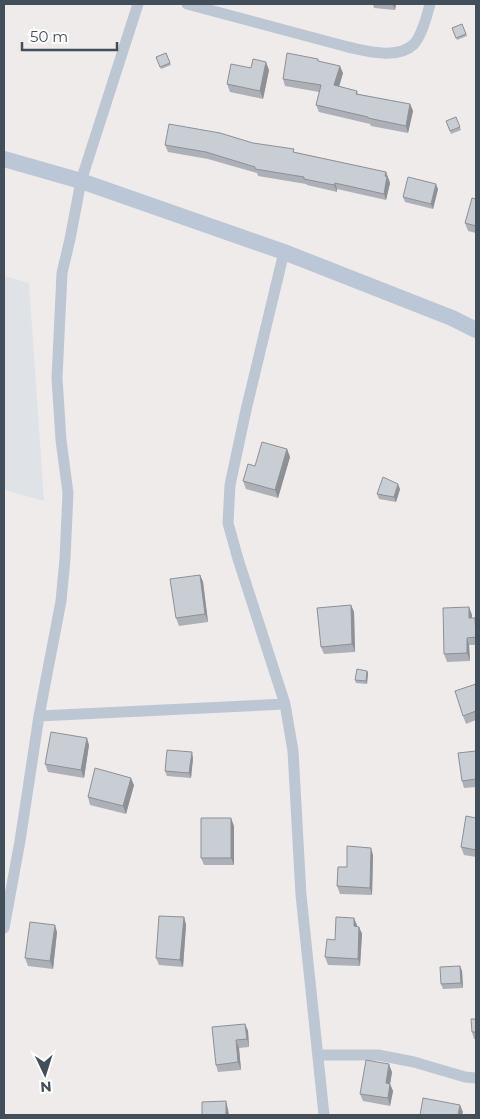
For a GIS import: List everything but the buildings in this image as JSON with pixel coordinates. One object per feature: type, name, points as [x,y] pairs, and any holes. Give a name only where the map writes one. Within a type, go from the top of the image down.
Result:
[{"type":"main road","points":[[4,159],[81,181],[284,252],[476,330]]},
{"type":"street","points":[[4,928],[39,716],[61,601],[65,559],[68,493],[61,440],[57,378],[62,273],[81,181],[138,4]]},
{"type":"street","points":[[187,4],[375,53],[399,52],[414,44],[424,25],[430,4]]},
{"type":"street","points":[[284,252],[230,486],[228,523],[238,560],[285,704],[292,751],[301,895],[324,1115]]},
{"type":"street","points":[[39,716],[285,704]]},
{"type":"street","points":[[318,1055],[378,1055],[414,1062],[465,1077],[476,1078]]},
{"type":"shaded area","points":[[4,276],[29,283],[44,501],[4,490]]}]
